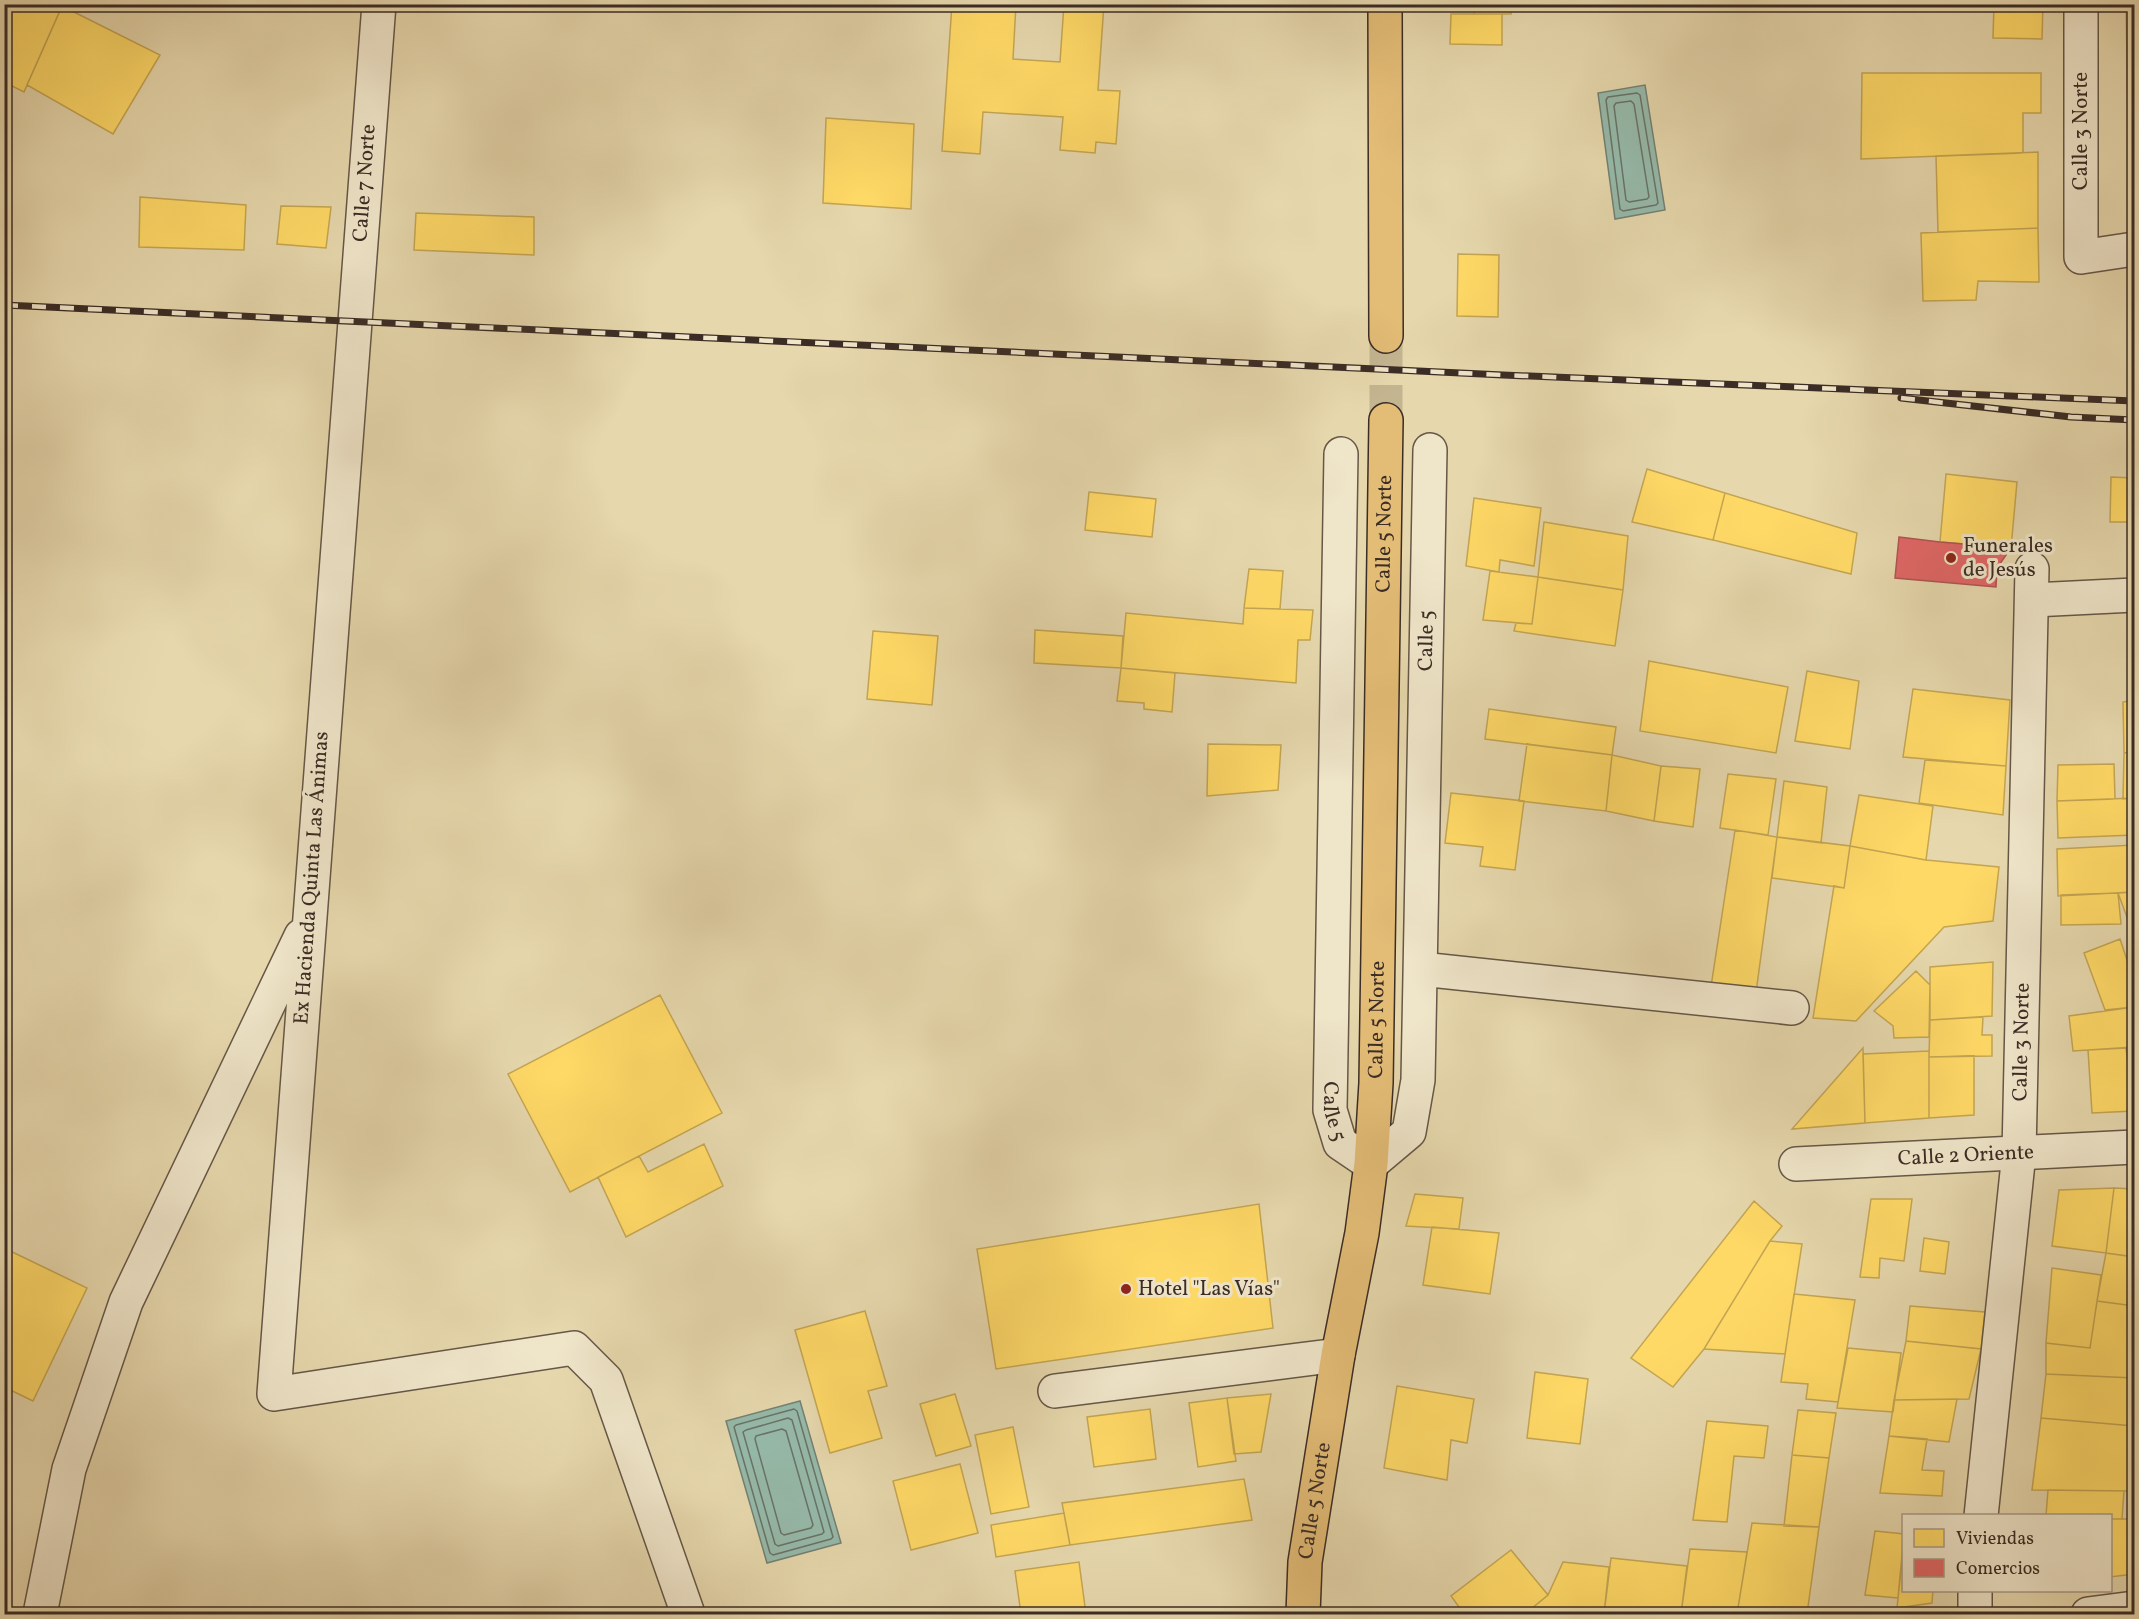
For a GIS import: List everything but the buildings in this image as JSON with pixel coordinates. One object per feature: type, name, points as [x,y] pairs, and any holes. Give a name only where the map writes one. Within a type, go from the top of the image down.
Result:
[{"type":"main road","points":[[1385,4],[1386,336]]},
{"type":"main road","name":"Calle 5 Norte","points":[[1303,1614],[1305,1562],[1338,1355],[1362,1233],[1371,1164],[1376,1071],[1386,420]]},
{"type":"street","name":"Calle 7 Norte","points":[[351,362],[379,4]]},
{"type":"street","name":"Calle 3 Norte","points":[[2081,4],[2081,257],[2134,249]]},
{"type":"street","name":"Ex Hacienda Quinta Las Ánimas","points":[[351,362],[274,1394],[574,1348],[606,1380],[688,1614]]},
{"type":"street","name":"Calle 5","points":[[1341,454],[1330,1110],[1340,1143],[1371,1164],[1408,1132],[1418,1080],[1430,450]]},
{"type":"street","name":"Calle 3 Norte","points":[[1981,1514],[2019,1153],[2032,584],[2134,595]]},
{"type":"street","points":[[40,1614],[69,1469],[126,1302],[309,918]]},
{"type":"street","points":[[1421,969],[1792,1008]]},
{"type":"street","name":"Calle 2 Oriente","points":[[1796,1164],[2134,1148]]},
{"type":"street","points":[[1055,1391],[1338,1355]]},
{"type":"street","points":[[1975,1592],[1975,1614]]},
{"type":"street","points":[[2088,1614],[2134,1608]]},
{"type":"water","points":[[1645,85],[1665,210],[1615,219],[1598,93]]},
{"type":"water","points":[[800,1401],[841,1543],[767,1563],[726,1421]]},
{"type":"tunnel","points":[[1386,336],[1386,420]]},
{"type":"railway","points":[[4,305],[1503,375],[2134,401]]},
{"type":"railway","points":[[1901,398],[2071,417],[2134,420]]},
{"type":"place","name":"Funerales de Jesús","points":[[1951,558]]},
{"type":"place","name":"Hotel \"Las Vías\"","points":[[1126,1289]]}]
